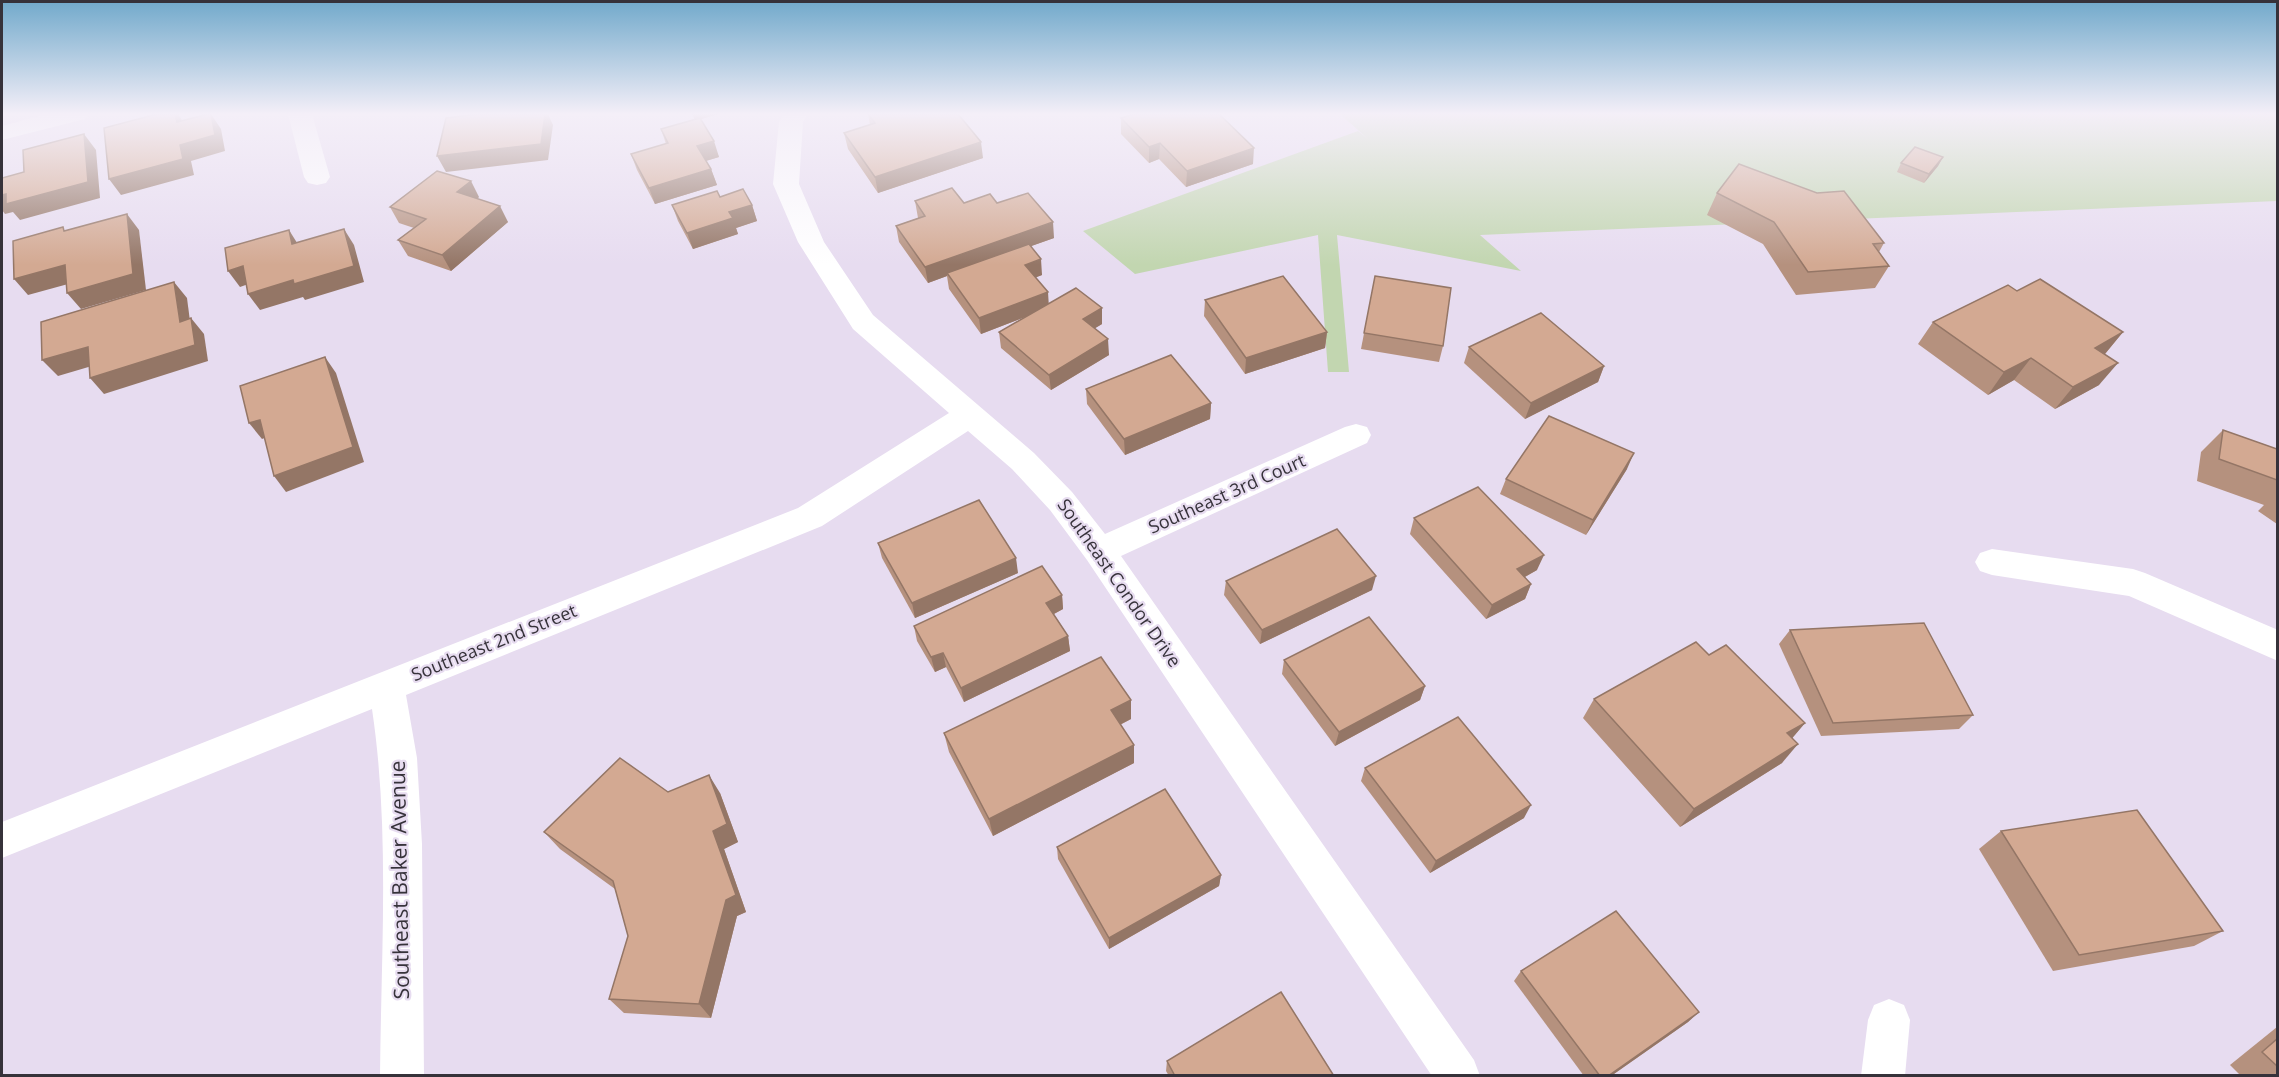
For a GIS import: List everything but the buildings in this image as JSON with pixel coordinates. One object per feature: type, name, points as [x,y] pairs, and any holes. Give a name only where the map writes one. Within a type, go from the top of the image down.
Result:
[{"type":"street","points":[[314,164],[317,177]]},
{"type":"street","name":"Southeast Condor Drive","points":[[788,164],[786,184],[810,242],[863,322],[1023,461],[1061,501],[1099,551],[1458,1076]]},
{"type":"street","name":"Southeast 2nd Street","points":[[2,840],[810,517],[971,414]]},
{"type":"street","name":"Southeast 3rd Court","points":[[1099,551],[1356,435]]},
{"type":"street","points":[[1992,562],[2133,583],[2277,646]]},
{"type":"street","name":"Southeast Baker Avenue","points":[[386,686],[398,758],[402,844],[402,1076]]},
{"type":"street","points":[[1882,1076],[1889,1020]]},
{"type":"green space","points":[[1267,164],[2277,164],[2277,201],[1480,235],[1521,271],[1337,235],[1349,372],[1328,372],[1318,235],[1135,274],[1083,231]]}]
